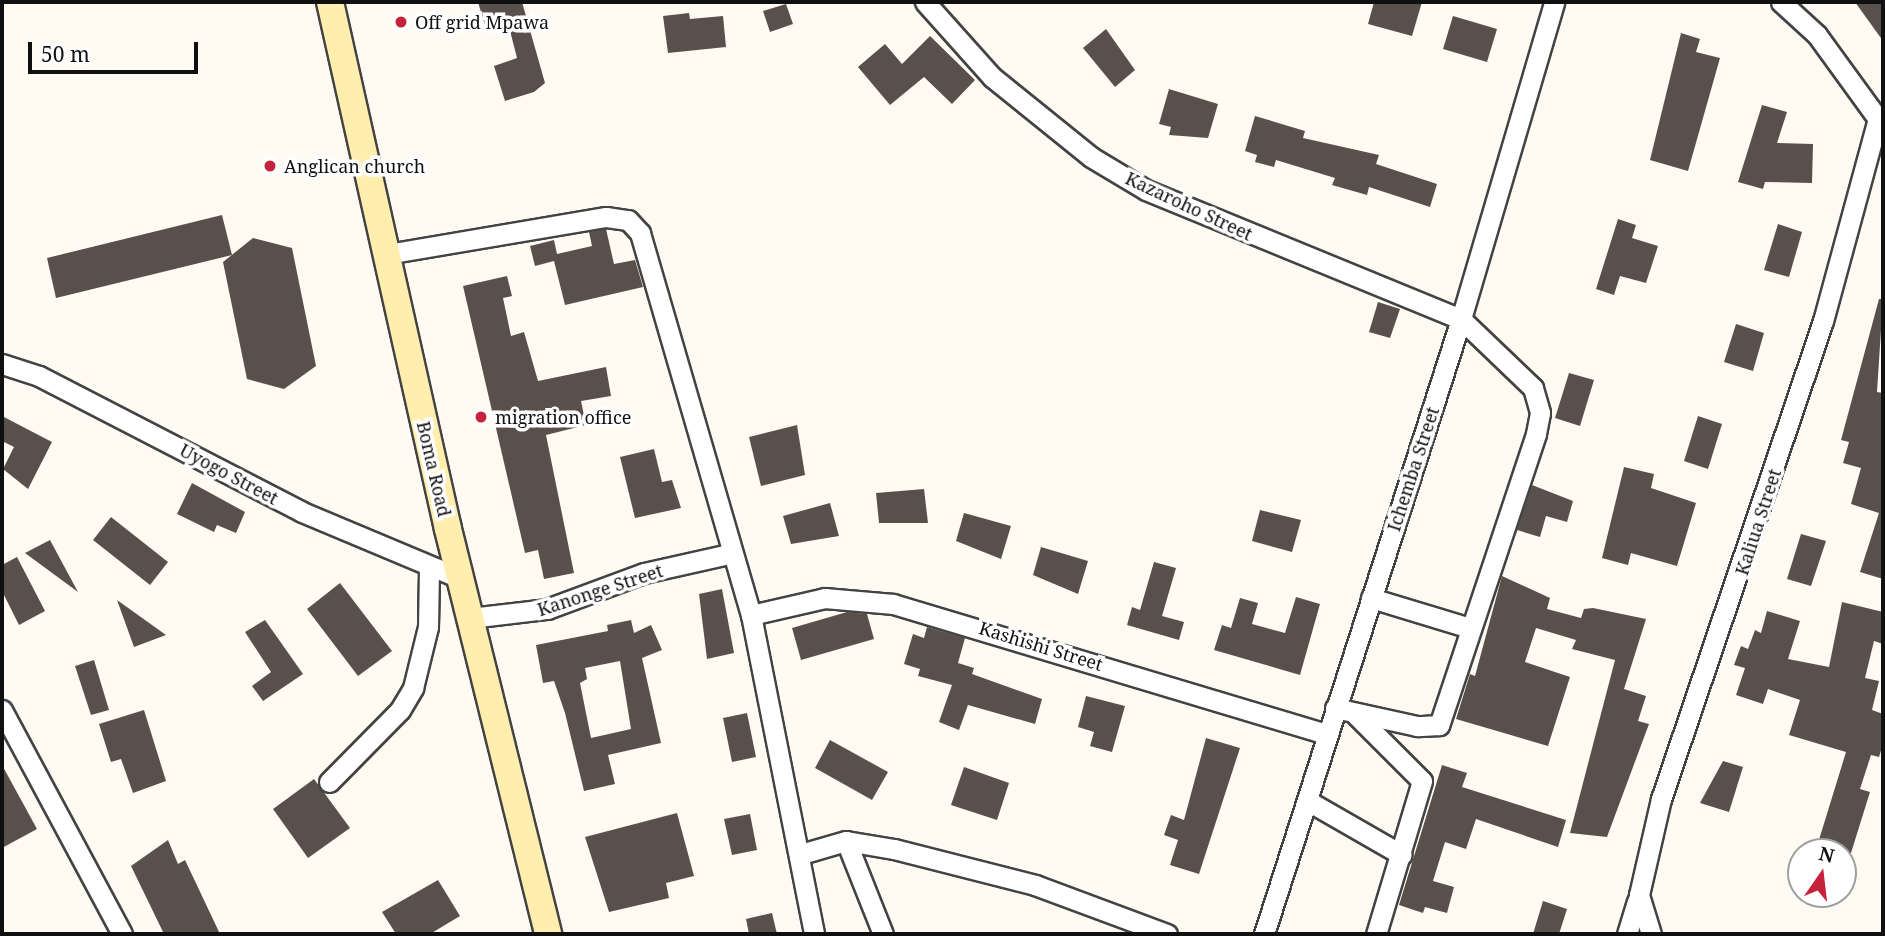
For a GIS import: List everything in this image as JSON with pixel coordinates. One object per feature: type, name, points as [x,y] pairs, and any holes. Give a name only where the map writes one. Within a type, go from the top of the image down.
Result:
[{"type":"main road","name":"Boma Road","points":[[330,2],[460,578],[548,934]]},
{"type":"street","name":"Kazaroho Street","points":[[925,2],[1029,109],[1146,190],[1461,320]]},
{"type":"street","name":"Ichemba Street","points":[[1264,934],[1308,801],[1326,734],[1344,710],[1371,598],[1461,320],[1554,2]]},
{"type":"street","points":[[1781,2],[1817,35],[1880,124]]},
{"type":"street","name":"Kaliua Street","points":[[1647,927],[1639,895],[1661,799],[1824,321],[1880,124]]},
{"type":"street","points":[[387,254],[606,217],[628,220],[640,233],[671,328],[729,554],[751,615],[801,854],[814,934]]},
{"type":"street","points":[[1344,710],[1439,725],[1540,413],[1533,388],[1461,320]]},
{"type":"street","name":"Uyogo Street","points":[[2,365],[39,376],[255,489],[429,568],[460,578]]},
{"type":"street","name":"Kanonge Street","points":[[470,618],[547,609],[645,573],[729,554]]},
{"type":"street","points":[[329,782],[400,710],[413,688],[428,627],[429,568]]},
{"type":"street","name":"Kashishi Street","points":[[751,615],[825,597],[893,604],[1326,734]]},
{"type":"street","points":[[1371,598],[1470,628]]},
{"type":"street","points":[[2,710],[122,934]]},
{"type":"street","points":[[1344,710],[1419,773],[1402,855],[1376,934]]},
{"type":"street","points":[[1308,801],[1402,855]]},
{"type":"street","points":[[801,854],[846,841],[990,872],[1167,934]]},
{"type":"street","points":[[846,841],[883,934]]},
{"type":"street","points":[[1627,934],[1639,895]]},
{"type":"building","points":[[478,2],[522,2],[545,83],[534,92],[505,101],[494,66],[517,58],[508,23],[486,29]]},
{"type":"building","points":[[1374,2],[1422,2],[1412,36],[1368,24]]},
{"type":"building","points":[[1855,2],[1883,2],[1883,41]]},
{"type":"building","points":[[786,4],[793,24],[770,32],[763,11]]},
{"type":"building","points":[[689,13],[690,19],[723,16],[726,47],[668,53],[663,16]]},
{"type":"building","points":[[1453,16],[1497,29],[1487,62],[1443,49]]},
{"type":"building","points":[[1106,29],[1135,70],[1115,87],[1083,48]]},
{"type":"building","points":[[1681,33],[1700,39],[1696,52],[1720,58],[1688,171],[1650,160]]},
{"type":"building","points":[[930,36],[975,80],[952,104],[924,77],[890,105],[858,67],[885,44],[902,64]]},
{"type":"building","points":[[1169,89],[1218,104],[1208,138],[1169,135],[1171,127],[1159,124]]},
{"type":"building","points":[[1762,105],[1787,112],[1777,143],[1813,144],[1812,183],[1765,182],[1763,189],[1738,182]]},
{"type":"building","points":[[1255,116],[1305,131],[1303,138],[1379,155],[1376,164],[1437,184],[1430,207],[1369,187],[1367,195],[1332,185],[1335,178],[1276,160],[1274,167],[1255,162],[1257,155],[1245,151]]},
{"type":"building","points":[[222,215],[232,255],[56,298],[47,258]]},
{"type":"building","points":[[1618,219],[1636,225],[1632,238],[1658,246],[1646,283],[1620,276],[1614,295],[1596,289]]},
{"type":"building","points":[[1778,224],[1802,232],[1789,277],[1764,270]]},
{"type":"building","points":[[606,229],[614,264],[635,260],[643,287],[565,305],[554,261],[535,266],[530,246],[554,240],[557,254],[592,246],[589,232]]},
{"type":"building","points":[[253,238],[292,248],[316,366],[284,389],[247,379],[223,262]]},
{"type":"building","points":[[507,276],[512,296],[503,298],[511,336],[524,332],[538,381],[606,367],[611,396],[581,401],[586,425],[546,435],[574,573],[544,579],[538,550],[525,553],[463,286]]},
{"type":"building","points":[[1879,299],[1883,299],[1877,392],[1883,393],[1883,579],[1860,572],[1879,513],[1851,504],[1861,468],[1843,463],[1849,442],[1841,440]]},
{"type":"building","points":[[1378,302],[1400,309],[1390,338],[1369,332]]},
{"type":"building","points":[[1736,324],[1764,333],[1753,371],[1724,362]]},
{"type":"building","points":[[1569,373],[1594,380],[1580,426],[1555,418]]},
{"type":"building","points":[[2,416],[52,442],[28,489],[3,469],[14,447],[2,441]]},
{"type":"building","points":[[1698,416],[1722,424],[1708,469],[1684,461]]},
{"type":"building","points":[[797,425],[805,475],[761,486],[749,437]]},
{"type":"building","points":[[654,449],[662,482],[672,480],[681,508],[635,518],[620,457]]},
{"type":"building","points":[[1624,467],[1654,474],[1651,488],[1696,503],[1677,566],[1631,553],[1628,565],[1602,558]]},
{"type":"building","points":[[192,483],[245,512],[236,533],[217,525],[214,532],[177,514]]},
{"type":"building","points":[[1532,485],[1573,501],[1567,522],[1546,516],[1540,537],[1517,530]]},
{"type":"building","points":[[924,489],[928,523],[879,523],[876,493]]},
{"type":"building","points":[[830,503],[839,536],[791,544],[783,516]]},
{"type":"building","points":[[1260,510],[1301,520],[1292,552],[1252,541]]},
{"type":"building","points":[[964,513],[1011,526],[1001,559],[956,541]]},
{"type":"building","points":[[111,517],[168,562],[150,585],[93,540]]},
{"type":"building","points":[[1801,534],[1826,541],[1811,586],[1787,579]]},
{"type":"building","points":[[50,540],[78,592],[25,553]]},
{"type":"building","points":[[1041,547],[1088,561],[1078,594],[1033,575]]},
{"type":"building","points":[[17,557],[45,611],[19,625],[2,591],[2,565]]},
{"type":"building","points":[[1154,562],[1176,568],[1162,616],[1184,622],[1179,640],[1127,625],[1132,607],[1140,610]]},
{"type":"building","points":[[1502,576],[1550,598],[1547,609],[1581,618],[1584,609],[1593,608],[1646,619],[1624,689],[1646,696],[1638,721],[1649,724],[1607,837],[1570,833],[1615,660],[1572,649],[1576,640],[1536,628],[1525,662],[1570,677],[1548,746],[1456,719],[1470,674],[1475,676]]},
{"type":"building","points":[[340,583],[392,651],[358,676],[307,609]]},
{"type":"building","points":[[722,589],[734,653],[707,659],[699,594]]},
{"type":"building","points":[[1296,597],[1320,604],[1300,675],[1214,650],[1222,625],[1231,628],[1240,598],[1258,603],[1252,624],[1285,633]]},
{"type":"building","points":[[117,600],[166,635],[134,647]]},
{"type":"building","points":[[1842,602],[1883,612],[1883,644],[1874,641],[1865,678],[1879,681],[1872,710],[1883,714],[1883,744],[1879,757],[1871,755],[1860,789],[1870,792],[1856,838],[1820,838],[1846,752],[1789,735],[1800,700],[1768,689],[1763,704],[1736,695],[1745,668],[1734,665],[1741,646],[1748,649],[1755,630],[1761,633],[1767,611],[1800,621],[1788,659],[1829,667]]},
{"type":"building","points":[[847,612],[867,614],[874,639],[801,660],[792,628]]},
{"type":"building","points":[[265,620],[303,674],[263,701],[252,686],[271,672],[245,632]]},
{"type":"building","points":[[631,620],[634,633],[651,625],[662,650],[642,658],[661,743],[608,755],[615,784],[584,791],[565,713],[554,681],[543,683],[536,645],[608,631],[607,625]],"holes":[[[620,661],[631,729],[591,738],[580,683],[587,679],[585,668]]]},
{"type":"building","points":[[927,627],[965,638],[958,663],[974,668],[972,674],[1042,699],[1035,724],[968,705],[959,730],[939,722],[952,685],[918,676],[920,669],[904,664],[913,634],[924,638]]},
{"type":"building","points":[[94,660],[109,710],[91,715],[75,666]]},
{"type":"building","points":[[1086,696],[1125,706],[1112,752],[1090,746],[1094,732],[1078,727]]},
{"type":"building","points":[[144,710],[166,781],[133,793],[121,759],[111,762],[99,724]]},
{"type":"building","points":[[747,713],[756,757],[732,762],[723,718]]},
{"type":"building","points":[[1206,738],[1240,748],[1199,874],[1170,865],[1178,840],[1164,835],[1171,815],[1184,820]]},
{"type":"building","points":[[830,740],[888,772],[872,800],[815,768]]},
{"type":"building","points":[[1723,761],[1743,767],[1729,812],[1700,803]]},
{"type":"building","points":[[2,765],[37,829],[2,848]]},
{"type":"building","points":[[1442,765],[1467,773],[1462,787],[1566,820],[1558,847],[1476,819],[1466,849],[1445,842],[1433,881],[1454,887],[1447,913],[1425,907],[1423,913],[1399,905]]},
{"type":"building","points":[[964,767],[1009,783],[997,820],[951,805]]},
{"type":"building","points":[[314,779],[350,828],[308,858],[273,809]]},
{"type":"building","points":[[677,813],[694,876],[666,883],[669,898],[609,912],[585,837]]},
{"type":"building","points":[[750,814],[757,850],[732,855],[724,819]]},
{"type":"building","points":[[168,840],[178,864],[185,860],[220,934],[164,934],[131,866]]},
{"type":"building","points":[[438,880],[460,916],[430,934],[396,934],[382,912]]},
{"type":"building","points":[[1543,901],[1567,909],[1559,934],[1533,934]]},
{"type":"building","points":[[772,913],[777,934],[749,934],[746,919]]},
{"type":"place","name":"Off grid Mpawa","points":[[401,22]]},
{"type":"place","name":"Anglican church","points":[[270,166]]},
{"type":"place","name":"migration office","points":[[481,417]]}]
